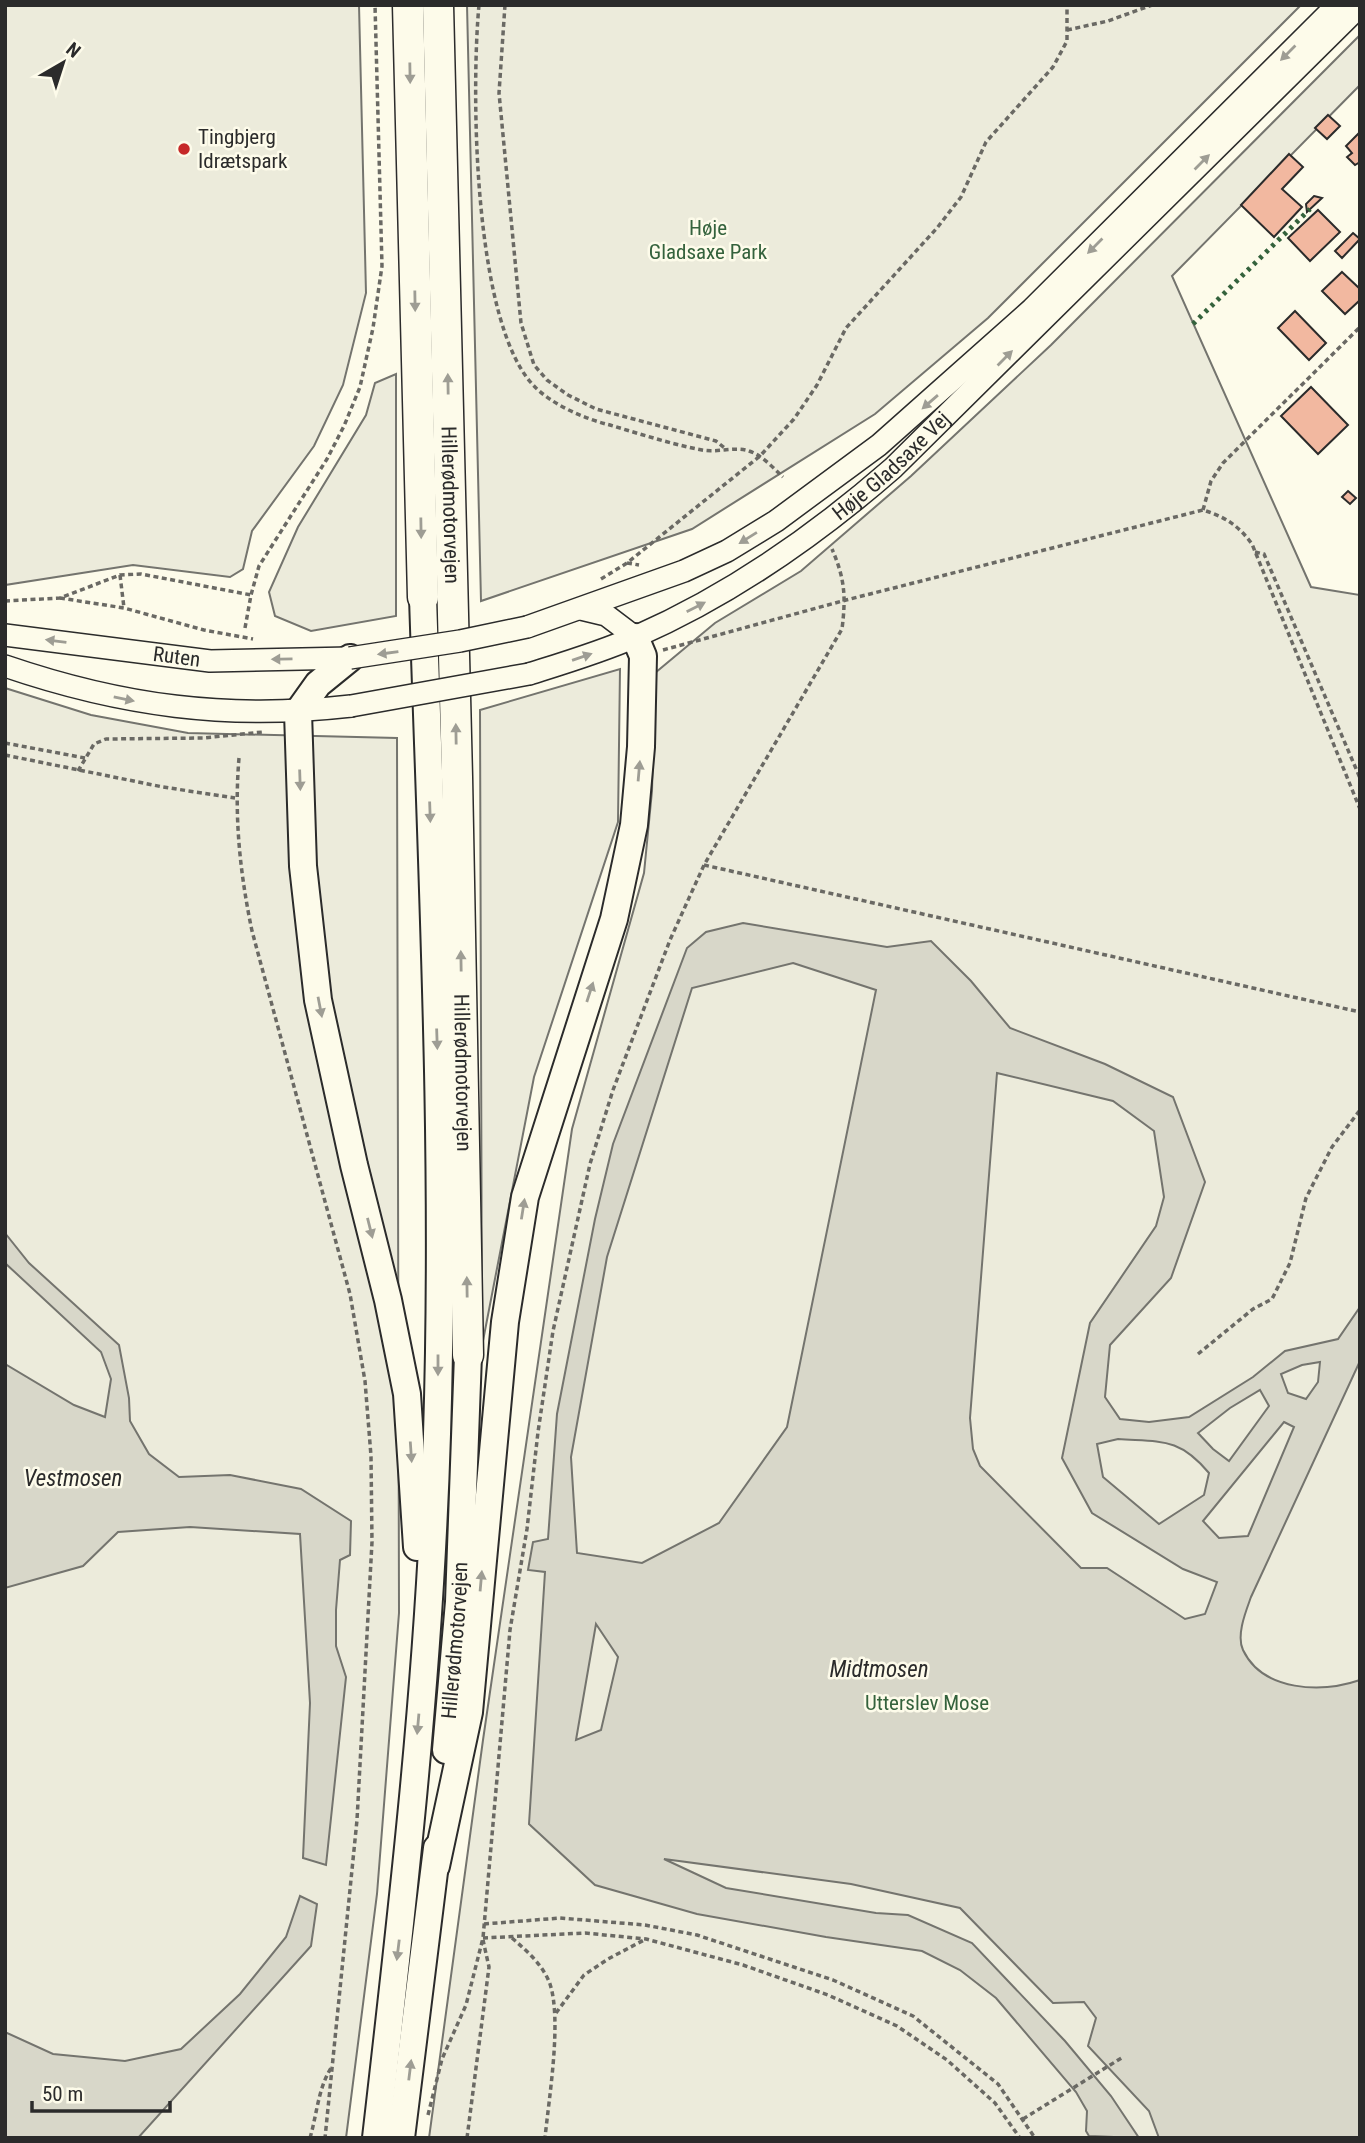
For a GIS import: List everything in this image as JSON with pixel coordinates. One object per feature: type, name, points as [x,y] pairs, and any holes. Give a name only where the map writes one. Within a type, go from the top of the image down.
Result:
[{"type":"highway","name":"Hillerødmotorvejen","points":[[408,5],[423,597]]},
{"type":"highway","name":"Hillerødmotorvejen","points":[[438,5],[468,1355]]},
{"type":"main road","name":"Hillerødmotorvejen","points":[[376,2138],[399,1936],[425,1656],[438,1435],[440,1105],[423,597]]},
{"type":"main road","points":[[436,1866],[469,1712],[505,1322],[524,1197],[614,919],[634,825],[641,747],[639,646]]},
{"type":"main road","points":[[350,658],[318,684],[297,718],[303,866],[318,1000],[354,1165],[388,1300],[407,1394],[425,1656]]},
{"type":"main road","name":"Hillerødmotorvejen","points":[[401,2138],[436,1866],[459,1602],[468,1355]]},
{"type":"street","name":"Høje Gladsaxe Vej","points":[[350,658],[405,651],[527,627],[684,571],[727,551],[776,521],[879,445],[1032,309],[1337,5]]},
{"type":"street","name":"Høje Gladsaxe Vej","points":[[297,718],[529,674],[639,646],[790,551],[841,514],[893,468],[1360,6]]},
{"type":"street","points":[[581,609],[606,615],[639,646]]},
{"type":"street","name":"Ruten","points":[[5,635],[210,661],[350,658]]},
{"type":"street","points":[[5,666],[57,684],[147,704],[297,718]]},
{"type":"path","points":[[245,628],[259,566],[327,459],[344,426],[359,387],[373,328],[382,266],[375,5]]},
{"type":"path","points":[[479,5],[475,48],[480,205],[494,288],[503,326],[517,362],[534,387],[560,405],[606,424],[705,451],[749,450],[760,456],[783,477]]},
{"type":"path","points":[[505,5],[499,93],[521,323],[534,365],[547,380],[596,409],[716,440],[727,450]]},
{"type":"path","points":[[644,566],[628,563],[760,456],[794,419],[817,385],[846,328],[937,229],[961,197],[986,142],[1054,67],[1067,41],[1067,5]]},
{"type":"path","points":[[1067,30],[1108,21],[1152,5]]},
{"type":"path","points":[[1203,510],[1211,481],[1223,463],[1360,327]]},
{"type":"path","points":[[639,646],[846,600],[1203,510],[1225,517],[1240,528],[1255,552],[1360,809]]},
{"type":"path","points":[[427,2119],[442,2059],[466,2006],[483,1938],[510,1630],[527,1529],[553,1331],[590,1164],[613,1090],[670,940],[704,865],[842,629],[846,600],[842,572],[832,549]]},
{"type":"path","points":[[1255,552],[1264,554],[1360,778]]},
{"type":"path","points":[[60,598],[120,575],[141,574],[251,595]]},
{"type":"path","points":[[120,575],[124,608]]},
{"type":"path","points":[[5,601],[60,598],[124,608],[204,630],[259,640]]},
{"type":"path","points":[[78,771],[94,744],[106,739],[203,738],[260,733],[297,718]]},
{"type":"path","points":[[5,743],[85,758]]},
{"type":"path","points":[[5,755],[78,771],[235,798]]},
{"type":"path","points":[[239,758],[235,798],[241,874],[252,931],[350,1294],[365,1381],[371,1456],[372,1542],[357,1820],[325,2137]]},
{"type":"path","points":[[704,865],[1360,1012]]},
{"type":"path","points":[[1198,1354],[1253,1309],[1272,1299],[1290,1264],[1306,1198],[1332,1147],[1360,1110]]},
{"type":"path","points":[[484,1924],[560,1918],[645,1925],[697,1935],[833,1980],[913,2016],[998,2084],[1035,2138]]},
{"type":"path","points":[[483,1938],[585,1933],[646,1939],[743,1965],[828,1995],[897,2026],[947,2060],[995,2103],[1020,2138]]},
{"type":"path","points":[[511,1937],[533,1957],[549,1983],[556,2013],[545,2138]]},
{"type":"path","points":[[467,2138],[489,1967],[483,1938]]},
{"type":"path","points":[[556,2013],[584,1975],[646,1939]]},
{"type":"path","points":[[1023,2119],[1123,2057]]},
{"type":"path","points":[[310,2138],[321,2085],[332,2066]]},
{"type":"green space","name":"Tingbjerg Idrætspark","points":[[5,5],[359,5],[366,293],[343,385],[314,446],[252,531],[243,569],[230,577],[133,565],[5,585]]},
{"type":"green space","name":"Høje Gladsaxe Park","points":[[467,5],[1301,5],[988,318],[875,414],[692,529],[481,601]]},
{"type":"green space","name":"Utterslev Mose","points":[[1360,35],[1360,85],[1172,276],[1311,587],[1360,595],[1360,2138],[429,2138],[483,1740],[572,1129],[644,873],[652,791],[655,673],[715,623],[801,571],[911,476],[1051,345]]},
{"type":"green space","points":[[396,374],[396,616],[311,631],[275,616],[269,592],[298,527],[366,415],[375,383]]},
{"type":"green space","points":[[620,669],[618,822],[534,1077],[482,1346],[480,710]]},
{"type":"green space","points":[[5,688],[91,715],[188,733],[397,738],[399,1613],[377,1894],[346,2138],[5,2138]]},
{"type":"water","name":"Midtmosen","points":[[743,923],[887,947],[931,941],[971,981],[1010,1028],[1105,1064],[1173,1097],[1205,1182],[1171,1278],[1110,1345],[1105,1397],[1120,1419],[1149,1422],[1189,1417],[1253,1377],[1285,1351],[1338,1339],[1360,1307],[1360,1361],[1251,1597],[1243,1623],[1241,1644],[1252,1664],[1264,1674],[1295,1686],[1328,1687],[1360,1680],[1360,2138],[1159,2138],[1149,2111],[1088,2046],[1096,2018],[1084,2002],[1053,2003],[960,1908],[851,1884],[664,1859],[726,1888],[876,1913],[908,1915],[972,1943],[1065,2041],[1111,2096],[1139,2138],[1089,2136],[1086,2131],[1087,2111],[1076,2092],[996,1998],[960,1970],[922,1951],[697,1914],[595,1885],[529,1824],[545,1572],[528,1570],[533,1542],[548,1539],[557,1414],[595,1219],[613,1144],[687,948],[706,932]],"holes":[[[793,963],[876,990],[787,1427],[719,1523],[642,1563],[577,1553],[571,1457],[607,1257],[692,988]],[[997,1073],[1113,1101],[1154,1131],[1164,1197],[1156,1226],[1090,1323],[1062,1458],[1092,1513],[1183,1569],[1217,1582],[1205,1614],[1185,1619],[1107,1568],[1081,1568],[980,1466],[973,1449],[970,1418]],[[1320,1362],[1318,1382],[1306,1399],[1288,1393],[1281,1374],[1302,1365]],[[1260,1390],[1269,1406],[1229,1461],[1198,1433],[1230,1408]],[[1284,1422],[1294,1427],[1248,1536],[1219,1538],[1203,1521]],[[1118,1439],[1158,1442],[1178,1447],[1198,1461],[1209,1473],[1204,1495],[1159,1524],[1103,1477],[1097,1444]],[[596,1624],[618,1657],[601,1730],[576,1740]]]},
{"type":"water","name":"Vestmosen","points":[[5,1233],[29,1263],[119,1345],[129,1398],[130,1421],[149,1454],[179,1477],[230,1475],[301,1489],[351,1521],[350,1555],[340,1560],[336,1610],[336,1646],[346,1677],[326,1865],[303,1858],[310,1703],[300,1534],[190,1527],[118,1532],[83,1566],[5,1588],[5,1364],[74,1405],[105,1417],[111,1379],[101,1352],[5,1263]]},
{"type":"water","points":[[300,1896],[317,1904],[311,1946],[138,2138],[5,2138],[5,2032],[53,2054],[125,2061],[181,2049],[240,1994],[286,1937]]},
{"type":"building","points":[[1328,115],[1340,126],[1327,139],[1315,128]]},
{"type":"building","points":[[1360,132],[1360,162],[1355,165],[1347,157],[1352,153],[1346,146]]},
{"type":"building","points":[[1289,154],[1303,167],[1282,189],[1302,207],[1274,237],[1241,205]]},
{"type":"building","points":[[1314,196],[1322,198],[1307,212],[1306,204]]},
{"type":"building","points":[[1318,210],[1340,232],[1310,261],[1288,238]]},
{"type":"building","points":[[1353,233],[1360,239],[1342,258],[1335,251]]},
{"type":"building","points":[[1342,272],[1360,289],[1360,300],[1345,314],[1322,291]]},
{"type":"building","points":[[1295,311],[1326,343],[1309,360],[1278,328]]},
{"type":"building","points":[[1311,387],[1348,425],[1318,454],[1281,416]]},
{"type":"building","points":[[1348,491],[1356,498],[1350,504],[1342,497]]},
{"type":"hedge","points":[[1193,324],[1310,209]]},
{"type":"place","name":"Tingbjerg Idrætspark","points":[[184,149]]}]
